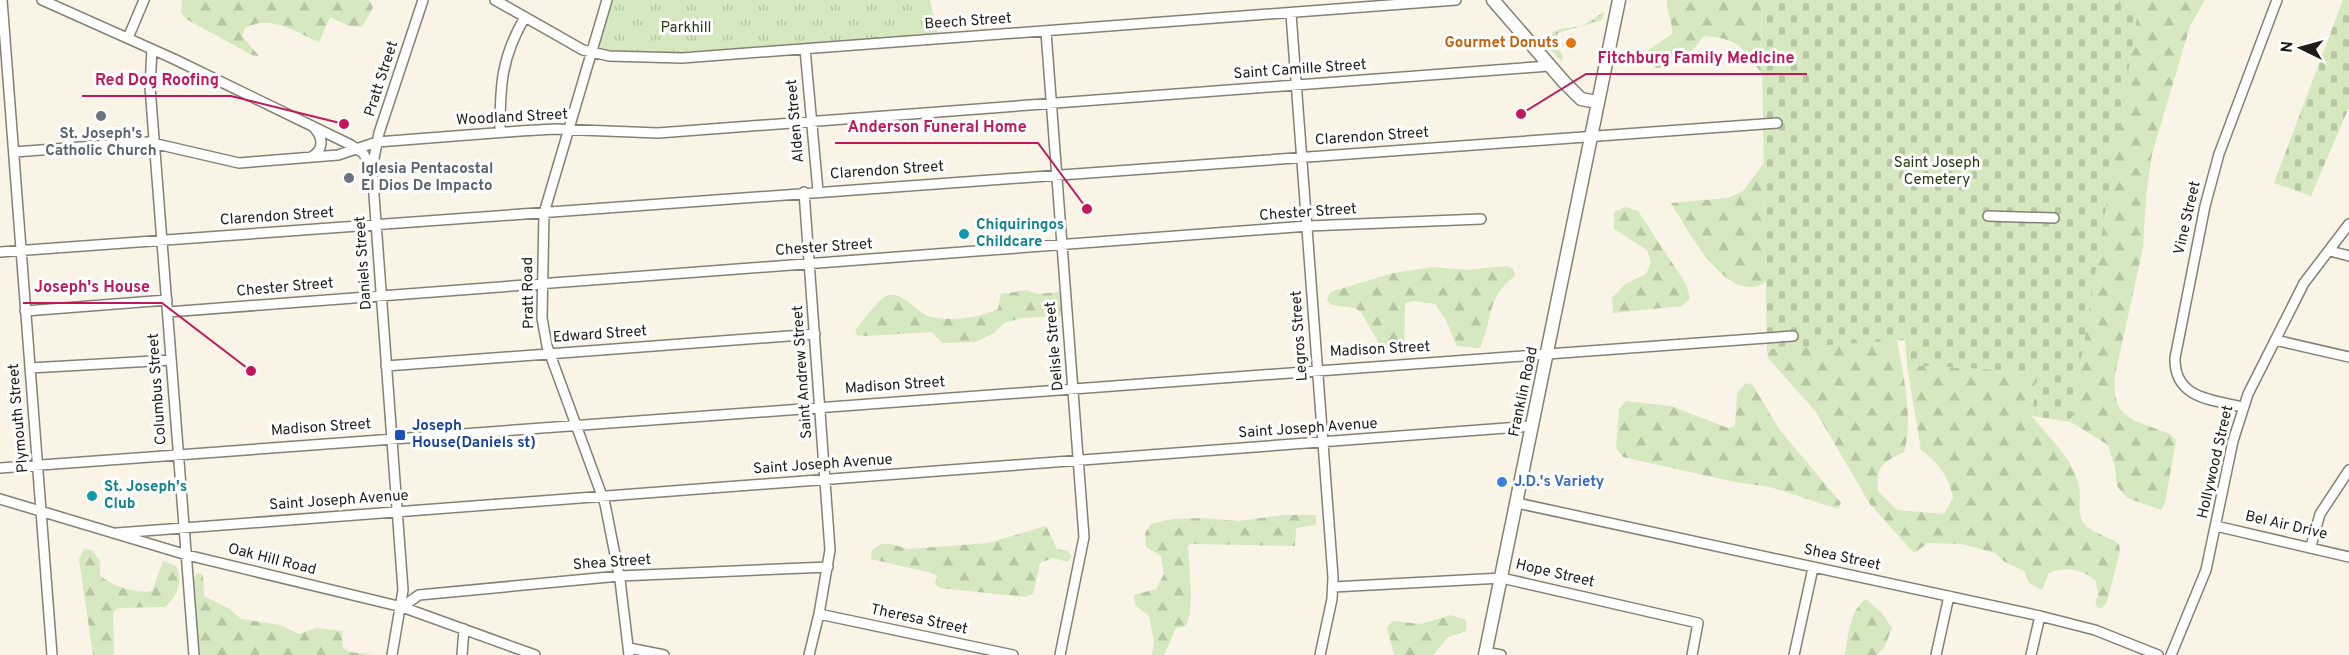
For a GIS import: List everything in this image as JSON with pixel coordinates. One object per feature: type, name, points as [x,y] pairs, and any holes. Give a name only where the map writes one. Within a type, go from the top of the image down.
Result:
[{"type":"main road","points":[[1493,0],[1549,66],[1581,99],[1597,102]]},
{"type":"main road","name":"Franklin Road","points":[[1485,653],[1619,0]]},
{"type":"street","name":"Plymouth Street","points":[[2,0],[52,655]]},
{"type":"street","points":[[42,0],[152,49],[356,148],[363,153],[372,168]]},
{"type":"street","points":[[128,38],[144,0]]},
{"type":"street","name":"Pratt Street","points":[[372,168],[377,142],[423,0]]},
{"type":"street","name":"Beech Street","points":[[495,0],[580,49],[609,56],[682,58],[1456,0]]},
{"type":"street","name":"Pratt Road","points":[[607,0],[544,213],[542,328],[602,496],[620,576],[629,651]]},
{"type":"street","name":"Vine Street","points":[[2243,406],[2189,392],[2176,375],[2175,358],[2205,206],[2219,154],[2277,0]]},
{"type":"street","name":"Legros Street","points":[[1291,14],[1333,587],[1320,655]]},
{"type":"street","points":[[500,132],[500,84],[511,42],[525,17]]},
{"type":"street","name":"Delisle Street","points":[[1046,32],[1084,537],[1060,655]]},
{"type":"street","name":"Columbus Street","points":[[152,49],[149,59],[194,655]]},
{"type":"street","name":"Alden Street","points":[[805,49],[818,191]]},
{"type":"street","name":"Saint Camille Street","points":[[1053,103],[1549,66]]},
{"type":"street","name":"Woodland Street","points":[[14,152],[155,143],[235,162],[350,152],[377,142],[500,132],[569,129],[649,133],[1053,103]]},
{"type":"street","name":"Clarendon Street","points":[[0,252],[1777,123]]},
{"type":"street","points":[[311,157],[320,150],[321,145],[319,134],[314,128]]},
{"type":"street","points":[[0,132],[12,131]]},
{"type":"street","name":"Daniels Street","points":[[372,168],[404,590],[392,655]]},
{"type":"street","name":"Saint Andrew Street","points":[[804,192],[826,480],[828,567],[809,655]]},
{"type":"street","points":[[1988,216],[2054,218]]},
{"type":"street","name":"Chester Street","points":[[168,312],[1062,247],[1308,226],[1481,219]]},
{"type":"street","name":"Hollywood Street","points":[[2171,655],[2206,570],[2243,406],[2304,283],[2349,224]]},
{"type":"street","points":[[2330,251],[2349,256]]},
{"type":"street","points":[[25,311],[167,300]]},
{"type":"street","name":"Edward Street","points":[[386,366],[815,334]]},
{"type":"street","name":"Madison Street","points":[[0,468],[1316,369],[1546,355],[1793,336]]},
{"type":"street","points":[[2275,340],[2349,357]]},
{"type":"street","points":[[30,368],[171,360]]},
{"type":"street","name":"Saint Joseph Avenue","points":[[117,533],[1532,426]]},
{"type":"street","points":[[2311,546],[2320,514],[2349,470]]},
{"type":"street","name":"Oak Hill Road","points":[[0,499],[187,555],[402,607],[535,655]]},
{"type":"street","name":"Shea Street","points":[[1517,503],[2040,616],[2103,632],[2158,655]]},
{"type":"street","name":"Bel Air Drive","points":[[2216,526],[2311,546],[2349,557]]},
{"type":"street","name":"Shea Street","points":[[402,607],[419,595],[620,576],[828,567]]},
{"type":"street","points":[[1794,655],[1813,568]]},
{"type":"street","name":"Hope Street","points":[[1333,587],[1502,578],[1698,623],[1692,655]]},
{"type":"street","points":[[1936,655],[1949,596]]},
{"type":"street","name":"Theresa Street","points":[[819,614],[1013,655]]},
{"type":"street","points":[[2031,655],[2040,616]]},
{"type":"street","points":[[462,655],[464,629]]},
{"type":"street","points":[[629,651],[664,655]]},
{"type":"street","points":[[1485,653],[1501,655]]},
{"type":"green space","points":[[182,0],[369,0],[373,8],[362,27],[349,26],[330,17],[319,42],[292,29],[274,24],[255,24],[245,28],[242,36],[259,56],[254,56],[186,19],[181,12]]},
{"type":"green space","name":"Parkhill","points":[[607,0],[930,0],[939,39],[682,58],[591,52]]},
{"type":"green space","points":[[1667,0],[1761,0],[1762,74],[1745,51],[1733,42],[1704,36],[1684,58],[1673,64],[1656,68],[1644,53],[1672,34]]},
{"type":"green space","name":"Saint Joseph Cemetery","points":[[1761,0],[2044,0],[2139,5],[2071,422],[2032,416],[2037,372],[1907,365],[1905,340],[1767,349]]},
{"type":"green space","points":[[2044,0],[2205,0],[2190,26],[2152,154],[2146,196],[2143,248],[2115,375],[2117,402],[2121,410],[2136,421],[2170,434],[2176,440],[2165,503],[2161,510],[2127,498],[2117,486],[2115,467],[2108,445],[2071,422],[2138,5]]},
{"type":"green space","points":[[2343,0],[2349,0],[2349,107],[2311,196],[2274,183]]},
{"type":"green space","points":[[1604,12],[1602,20],[1582,26]]},
{"type":"green space","points":[[1581,26],[1558,33],[1555,44],[1563,56],[1562,62],[1548,46],[1544,48],[1542,46],[1545,36],[1560,29]]},
{"type":"green space","points":[[1764,163],[1766,282],[1751,287],[1737,284],[1723,275],[1710,262],[1671,203],[1728,198],[1743,191]]},
{"type":"green space","points":[[1626,207],[1638,211],[1686,284],[1690,298],[1682,306],[1613,313],[1612,298],[1625,284],[1646,274],[1651,262],[1647,250],[1614,229],[1614,212]]},
{"type":"green space","points":[[1507,266],[1513,269],[1515,276],[1499,292],[1495,300],[1480,348],[1457,346],[1446,320],[1435,304],[1414,301],[1405,303],[1404,355],[1385,354],[1361,312],[1355,308],[1332,305],[1327,300],[1330,292],[1393,273],[1433,267],[1466,270]]},
{"type":"green space","points":[[1027,290],[1037,294],[1059,292],[1062,298],[1061,316],[1021,318],[1004,323],[994,333],[975,342],[942,343],[932,332],[866,336],[857,335],[855,330],[876,305],[889,295],[901,297],[928,316],[954,319],[991,312],[998,309],[1001,294]]},
{"type":"green space","points":[[1897,340],[1907,396],[1907,439],[1904,452],[1882,466],[1878,475],[1878,491],[1897,510],[1944,514],[1953,498],[1942,471],[1921,450],[1907,365],[2037,372],[2032,416],[2066,457],[2076,475],[2083,522],[2089,528],[2119,544],[2120,551],[2107,602],[2102,608],[2098,608],[2095,603],[2098,596],[2096,581],[2079,571],[2068,569],[2049,573],[2042,590],[2029,583],[2024,571],[2005,562],[1995,553],[1962,544],[1928,543],[1914,553],[1870,504],[1816,412],[1768,358],[1767,349]]},
{"type":"green space","points":[[1746,383],[1753,385],[1779,429],[1841,503],[1838,509],[1770,487],[1735,482],[1623,457],[1616,448],[1619,409],[1626,401],[1671,406],[1728,428],[1735,426],[1737,393]]},
{"type":"green space","points":[[1283,515],[1316,515],[1316,525],[1296,528],[1295,546],[1191,544],[1188,546],[1190,614],[1186,626],[1176,628],[1164,655],[1152,655],[1154,641],[1149,616],[1135,605],[1134,595],[1156,589],[1164,574],[1161,556],[1146,547],[1145,533],[1151,524],[1173,519],[1202,518],[1239,521]]},
{"type":"green space","points":[[1046,526],[1057,549],[1067,551],[1072,556],[1068,562],[1053,558],[1040,563],[1033,594],[1024,597],[940,588],[935,584],[937,576],[932,573],[871,559],[872,550],[881,544],[891,544],[908,549],[988,543]]},
{"type":"green space","points":[[84,549],[92,550],[100,561],[100,575],[104,579],[132,590],[152,591],[163,561],[176,566],[178,572],[178,588],[165,607],[119,608],[113,612],[114,655],[93,655],[79,559]]},
{"type":"green space","points":[[198,573],[203,575],[204,596],[230,609],[241,619],[280,625],[299,634],[316,628],[342,631],[343,648],[350,652],[374,655],[196,655],[194,577]]},
{"type":"green space","points":[[1866,599],[1882,613],[1892,628],[1884,648],[1877,655],[1845,655],[1853,617]]},
{"type":"green space","points":[[1451,615],[1466,620],[1466,631],[1448,637],[1433,655],[1394,655],[1387,627],[1393,621],[1421,624]]},
{"type":"place","name":"Gourmet Donuts","points":[[1571,43]]},
{"type":"place","name":"Fitchburg Family Medicine","points":[[1521,114]]},
{"type":"place","name":"St. Joseph's Catholic Church","points":[[101,116]]},
{"type":"place","name":"Red Dog Roofing","points":[[344,124]]},
{"type":"place","name":"Iglesia Pentacostal El Dios De Impacto","points":[[349,178]]},
{"type":"place","name":"Anderson Funeral Home","points":[[1087,209]]},
{"type":"place","name":"Chiquiringos Childcare","points":[[964,234]]},
{"type":"place","name":"Joseph's House","points":[[251,371]]},
{"type":"place","name":"Joseph House(Daniels st)","points":[[400,435]]},
{"type":"place","name":"J.D.'s Variety","points":[[1502,482]]},
{"type":"place","name":"St. Joseph's Club","points":[[92,496]]}]
